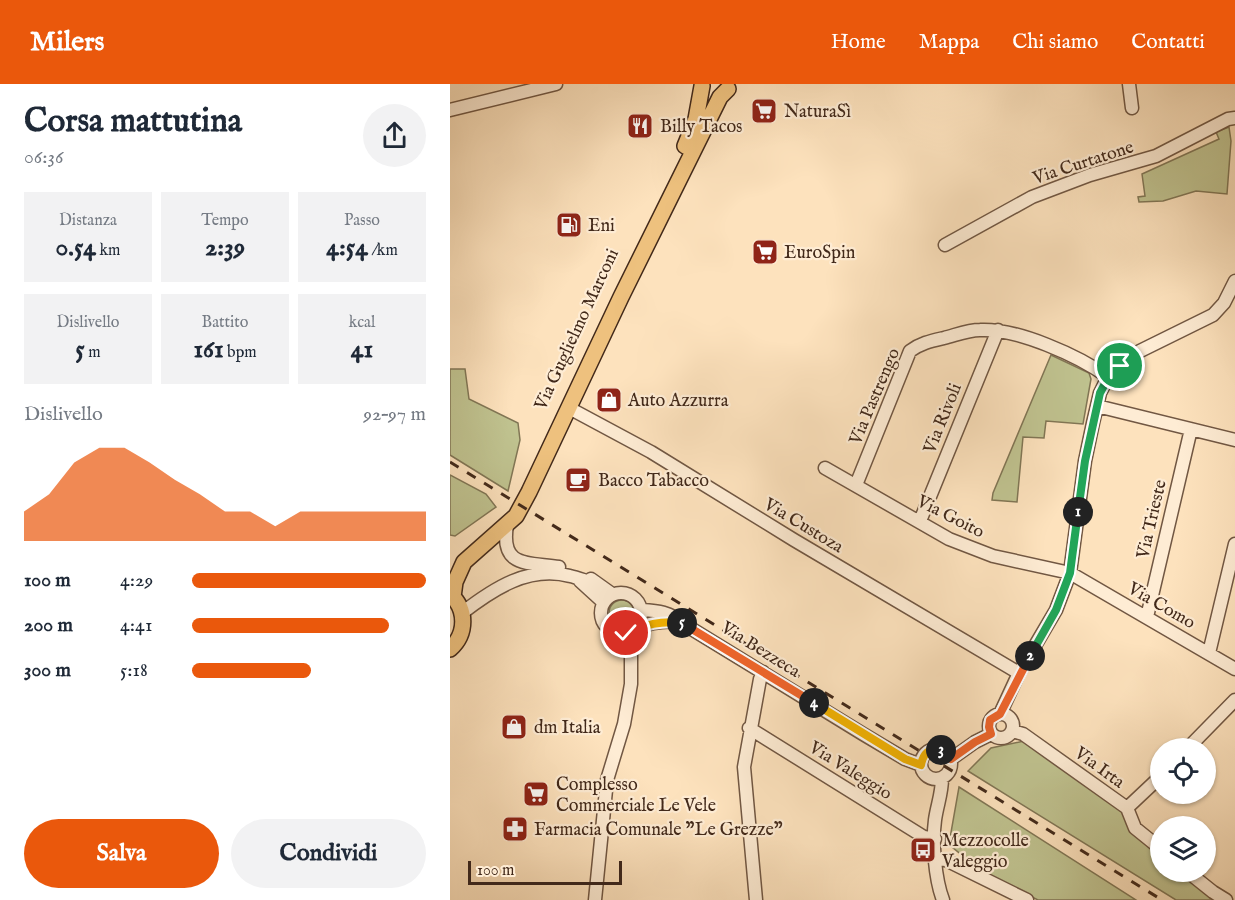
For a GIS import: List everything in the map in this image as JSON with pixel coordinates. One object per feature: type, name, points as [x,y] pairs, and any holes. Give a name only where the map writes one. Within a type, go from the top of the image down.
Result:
[{"type":"main road","name":"Via Guglielmo Marconi","points":[[450,565],[512,510],[693,129],[700,106],[701,85],[711,91],[723,91],[731,87]]},
{"type":"main road","points":[[450,649],[462,630],[462,613],[451,596],[464,562],[516,516],[525,500],[720,97],[731,87]]},
{"type":"street","points":[[450,110],[555,84]]},
{"type":"street","points":[[1130,84],[1132,108]]},
{"type":"street","name":"Via Curtatone","points":[[945,245],[1032,197],[1090,175],[1156,156],[1228,119],[1235,118]]},
{"type":"street","points":[[991,734],[990,720],[1000,714],[1019,674],[1051,621],[1070,573],[1085,461],[1096,406],[1108,378],[1140,351],[1213,315],[1224,303],[1235,281]]},
{"type":"street","name":"Via Pastrengo","points":[[856,485],[910,351],[919,344],[977,330],[998,330],[1031,340],[1079,360],[1108,378]]},
{"type":"street","name":"Via Rivoli","points":[[920,521],[998,330]]},
{"type":"street","points":[[1096,406],[1235,440]]},
{"type":"street","name":"Via Custoza","points":[[569,408],[651,452],[1019,674]]},
{"type":"street","name":"Via Trieste","points":[[1147,617],[1191,429]]},
{"type":"street","name":"Via Goito","points":[[825,468],[949,539],[993,556],[1070,573]]},
{"type":"street","points":[[507,525],[505,539],[508,550],[514,558],[520,562],[570,568],[583,572],[608,598]]},
{"type":"street","points":[[1209,652],[1235,544]]},
{"type":"street","points":[[462,613],[502,585],[524,576],[545,573],[569,575],[597,584]]},
{"type":"street","name":"Via Como","points":[[1070,573],[1235,669]]},
{"type":"street","points":[[577,578],[608,598]]},
{"type":"street","points":[[595,900],[607,780],[624,724],[631,684],[633,629],[642,617],[642,610],[636,598],[625,592],[608,598],[600,613],[609,629],[620,633],[633,629],[667,621],[682,623]]},
{"type":"street","name":"Via Bezzeca","points":[[642,610],[660,611],[673,615],[682,623],[880,744],[905,759],[921,765]]},
{"type":"street","points":[[756,900],[744,767],[749,728],[763,672]]},
{"type":"street","points":[[1198,738],[1235,700]]},
{"type":"street","points":[[951,759],[991,734],[1006,737],[1012,731],[1011,719],[1000,714]]},
{"type":"street","name":"Via Valeggio","points":[[749,728],[924,837],[935,839]]},
{"type":"street","name":"Via Irta","points":[[1012,731],[1023,734],[1127,808],[1150,786]]},
{"type":"street","points":[[932,749],[944,750],[951,759],[950,770],[942,778],[937,779],[926,775],[921,765],[922,758],[932,749]]},
{"type":"street","points":[[942,778],[942,793],[935,819],[935,839],[939,889],[943,900]]},
{"type":"street","points":[[1127,808],[1135,828],[1150,840]]},
{"type":"street","points":[[936,859],[946,860],[1026,900]]},
{"type":"street","points":[[1202,882],[1226,900]]},
{"type":"green space","points":[[1229,127],[1231,141],[1227,194],[1196,191],[1163,201],[1139,202],[1138,197],[1145,196],[1142,174],[1219,139],[1216,132]]},
{"type":"green space","points":[[1051,355],[1089,373],[1091,379],[1083,424],[1046,421],[1044,438],[1023,437],[1017,502],[992,500],[993,493]]},
{"type":"green space","points":[[450,369],[465,369],[469,399],[518,423],[520,440],[508,491],[450,455]]},
{"type":"green space","points":[[450,475],[486,494],[496,507],[455,536],[450,535]]},
{"type":"green space","points":[[622,600],[632,603],[635,613],[632,623],[622,626],[612,623],[609,613],[612,603]]},
{"type":"green space","points":[[1024,741],[1123,812],[1131,830],[1150,846],[1150,882],[1194,882],[1217,900],[1176,900],[968,771],[991,748]]},
{"type":"green space","points":[[959,787],[1136,900],[1038,900],[984,873],[952,847],[950,838]]},
{"type":"railway","points":[[450,462],[1162,900]]},
{"type":"place","name":"NaturaSì","points":[[764,111]]},
{"type":"place","name":"Billy Tacos","points":[[640,126]]},
{"type":"place","name":"Eni","points":[[569,225]]},
{"type":"place","name":"EuroSpin","points":[[765,252]]},
{"type":"place","name":"Auto Azzurra","points":[[609,400]]},
{"type":"place","name":"Bacco Tabacco","points":[[578,480]]},
{"type":"place","name":"dm Italia","points":[[514,727]]},
{"type":"place","name":"Complesso Commerciale Le Vele","points":[[536,794]]},
{"type":"place","name":"Farmacia Comunale \"Le Grezze\"","points":[[515,829]]},
{"type":"place","name":"Mezzocolle Valeggio","points":[[923,850]]},
{"type":"route","points":[[626,633],[653,622],[682,623],[905,759],[921,765],[922,758],[927,752],[938,748],[944,750],[951,759],[991,734],[990,720],[1000,714],[1019,674],[1046,631],[1056,610],[1070,573],[1085,461],[1096,406],[1108,378],[1120,366]]}]
